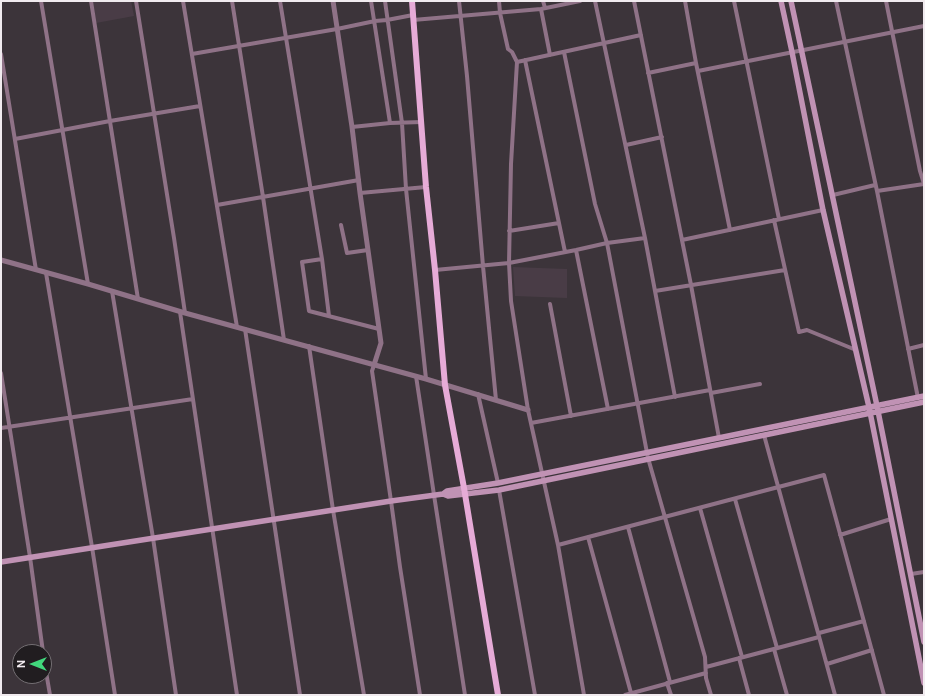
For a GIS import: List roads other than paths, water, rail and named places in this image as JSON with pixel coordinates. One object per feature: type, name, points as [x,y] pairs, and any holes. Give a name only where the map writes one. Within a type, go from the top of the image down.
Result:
[{"type":"main road","points":[[412,1],[426,187],[445,385],[465,491],[498,695]]},
{"type":"main road","points":[[780,1],[792,52],[823,210],[869,407],[924,683]]},
{"type":"main road","points":[[791,1],[877,406],[924,642]]},
{"type":"main road","points":[[1,562],[274,520],[391,500],[443,494],[448,496],[498,483],[647,452],[869,407],[922,399]]},
{"type":"main road","points":[[465,491],[499,490],[648,458],[870,414],[922,399]]},
{"type":"street","points":[[41,1],[88,284]]},
{"type":"street","points":[[91,1],[138,299]]},
{"type":"street","points":[[136,1],[173,230],[193,399],[238,695]]},
{"type":"street","points":[[183,1],[237,327]]},
{"type":"street","points":[[232,1],[284,340]]},
{"type":"street","points":[[280,1],[322,259],[329,316]]},
{"type":"street","points":[[333,1],[382,342],[372,371],[420,695]]},
{"type":"street","points":[[371,1],[390,123]]},
{"type":"street","points":[[385,1],[402,124],[406,189],[426,379]]},
{"type":"street","points":[[459,1],[496,400]]},
{"type":"street","points":[[499,1],[500,13],[508,49],[512,52],[517,62],[509,231],[511,301],[528,410],[558,545],[584,695]]},
{"type":"street","points":[[543,1],[550,55]]},
{"type":"street","points":[[192,54],[375,21],[543,9],[580,1]]},
{"type":"street","points":[[595,1],[645,238],[675,396]]},
{"type":"street","points":[[634,1],[691,285],[719,438]]},
{"type":"street","points":[[685,1],[730,230]]},
{"type":"street","points":[[734,1],[777,220],[785,270],[799,332],[807,330],[856,350]]},
{"type":"street","points":[[836,1],[877,191],[908,349],[922,399]]},
{"type":"street","points":[[877,191],[924,184],[886,1]]},
{"type":"street","points":[[698,71],[924,26]]},
{"type":"street","points":[[517,62],[641,35]]},
{"type":"street","points":[[564,52],[595,204],[607,243],[648,458],[705,657],[706,678],[711,695]]},
{"type":"street","points":[[1,54],[36,270]]},
{"type":"street","points":[[525,60],[566,252]]},
{"type":"street","points":[[648,73],[696,63]]},
{"type":"street","points":[[14,139],[200,106]]},
{"type":"street","points":[[352,128],[390,123],[402,124],[422,122]]},
{"type":"street","points":[[626,145],[662,137]]},
{"type":"street","points":[[217,205],[359,180]]},
{"type":"street","points":[[833,196],[875,185]]},
{"type":"street","points":[[360,193],[426,187]]},
{"type":"street","points":[[682,240],[823,210]]},
{"type":"street","points":[[509,231],[559,223]]},
{"type":"street","points":[[342,225],[346,253],[368,250]]},
{"type":"street","points":[[435,270],[509,263],[607,243],[645,238]]},
{"type":"street","points":[[576,250],[608,409]]},
{"type":"street","points":[[322,259],[302,262],[309,311],[379,328]]},
{"type":"street","points":[[1,260],[416,376],[528,410]]},
{"type":"street","points":[[655,291],[785,270]]},
{"type":"street","points":[[46,273],[115,695]]},
{"type":"street","points":[[112,291],[153,538],[176,695]]},
{"type":"street","points":[[550,304],[571,416]]},
{"type":"street","points":[[244,329],[300,695]]},
{"type":"street","points":[[908,349],[924,345]]},
{"type":"street","points":[[308,346],[333,510],[364,695]]},
{"type":"street","points":[[1,373],[30,557],[42,644]]},
{"type":"street","points":[[416,376],[465,695]]},
{"type":"street","points":[[531,423],[675,396],[760,384]]},
{"type":"street","points":[[478,394],[498,483]]},
{"type":"street","points":[[1,428],[193,399]]},
{"type":"street","points":[[764,435],[835,695]]},
{"type":"street","points":[[558,545],[824,475],[884,695]]},
{"type":"street","points":[[499,490],[535,695]]},
{"type":"street","points":[[735,499],[776,648],[787,695]]},
{"type":"street","points":[[700,508],[740,658],[748,695]]},
{"type":"street","points":[[840,535],[891,519]]},
{"type":"street","points":[[628,527],[671,695]]},
{"type":"street","points":[[588,537],[628,694],[706,673]]},
{"type":"street","points":[[911,574],[924,572]]},
{"type":"street","points":[[706,667],[776,648],[864,621]]},
{"type":"street","points":[[827,664],[872,650]]},
{"type":"street","points":[[48,684],[50,695]]}]
